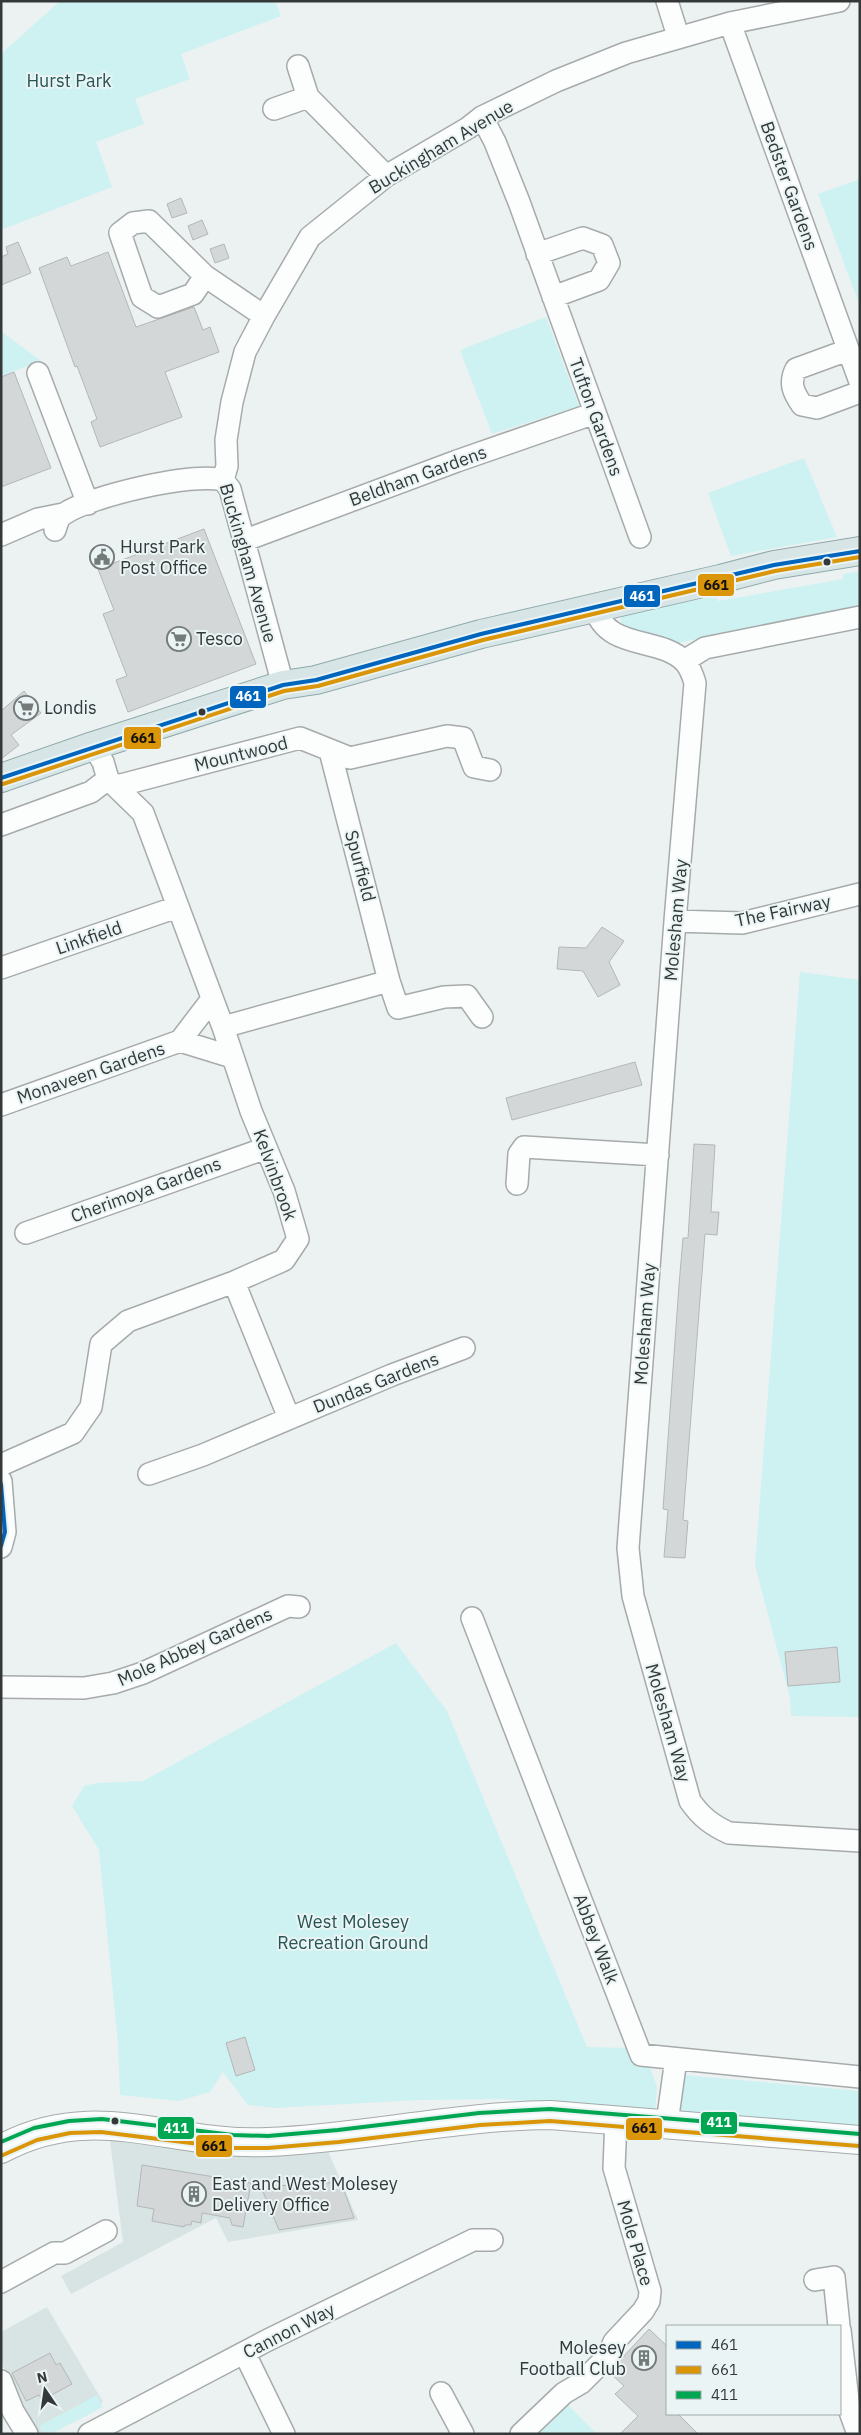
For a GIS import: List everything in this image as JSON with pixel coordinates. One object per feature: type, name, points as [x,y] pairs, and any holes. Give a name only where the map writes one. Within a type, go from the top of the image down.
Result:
[{"type":"main road","points":[[1,778],[93,746],[283,685],[316,680],[481,634],[774,565],[860,552]]},
{"type":"main road","points":[[3,2146],[45,2132],[93,2124],[137,2128],[214,2140],[257,2143],[324,2138],[470,2118],[508,2115],[550,2115],[667,2123],[860,2140]]},
{"type":"street","points":[[667,1],[678,36]]},
{"type":"street","name":"Buckingham Avenue","points":[[283,685],[230,488],[223,480],[227,466],[226,440],[232,402],[245,352],[310,237],[386,176],[482,118],[556,81],[626,53],[678,36],[730,23],[839,1]]},
{"type":"street","name":"Bedster Gardens","points":[[730,23],[860,382]]},
{"type":"street","points":[[298,66],[308,97],[386,176]]},
{"type":"street","points":[[274,109],[308,97]]},
{"type":"street","name":"Tufton Gardens","points":[[482,118],[495,142],[538,254],[640,537]]},
{"type":"street","points":[[538,254],[583,238],[602,245],[609,264],[599,280],[553,296]]},
{"type":"street","points":[[205,276],[264,316]]},
{"type":"street","points":[[848,350],[796,369],[791,379],[794,394],[802,405],[816,408],[860,392]]},
{"type":"street","points":[[38,373],[88,504]]},
{"type":"street","name":"Beldham Gardens","points":[[243,541],[595,413]]},
{"type":"street","points":[[1,534],[38,519],[59,522],[88,504],[149,485],[213,477],[223,480]]},
{"type":"street","points":[[595,608],[599,621],[612,632],[684,661],[705,648],[860,617]]},
{"type":"street","name":"Molesham Way","points":[[684,661],[691,670],[695,684],[675,921],[629,1539],[629,1565],[633,1596],[690,1801],[700,1816],[715,1826],[729,1832],[860,1841]]},
{"type":"street","name":"Mountwood","points":[[113,782],[300,738],[350,758],[447,736],[463,738],[474,767],[490,770]]},
{"type":"street","name":"Kelvinbrook","points":[[1,1465],[73,1433],[91,1407],[101,1344],[128,1321],[234,1282],[284,1260],[298,1239],[284,1191],[266,1148],[232,1057],[223,1027],[176,908],[142,813],[113,782],[93,746]]},
{"type":"street","name":"Spurfield","points":[[330,751],[389,980],[398,1008],[444,997],[467,996],[482,1017]]},
{"type":"street","points":[[1,825],[113,782]]},
{"type":"street","name":"The Fairway","points":[[675,921],[742,923],[860,894]]},
{"type":"street","name":"Linkfield","points":[[1,968],[176,908]]},
{"type":"street","points":[[223,1027],[389,980]]},
{"type":"street","name":"Monaveen Gardens","points":[[1,1105],[180,1041],[212,999]]},
{"type":"street","name":"Monaveen Gardens","points":[[180,1041],[232,1057]]},
{"type":"street","points":[[517,1184],[519,1154],[524,1147],[658,1155]]},
{"type":"street","name":"Cherimoya Gardens","points":[[26,1233],[266,1148]]},
{"type":"street","points":[[234,1282],[289,1418]]},
{"type":"street","name":"Dundas Gardens","points":[[149,1474],[203,1455],[392,1375],[464,1348]]},
{"type":"street","points":[[1,1481],[5,1532],[1,1547]]},
{"type":"street","name":"Mole Abbey Gardens","points":[[1,1687],[84,1688],[113,1684],[143,1673],[288,1606],[299,1607]]},
{"type":"street","name":"Abbey Walk","points":[[472,1618],[640,2055],[860,2077]]},
{"type":"street","points":[[667,2123],[676,2060]]},
{"type":"street","name":"Mole Place","points":[[521,2434],[564,2392],[581,2383],[608,2356],[614,2342],[643,2311],[649,2301],[650,2291],[614,2168],[616,2120]]},
{"type":"street","points":[[1,2282],[54,2253],[65,2253],[106,2231]]},
{"type":"street","name":"Cannon Way","points":[[89,2434],[246,2354],[268,2340],[473,2240],[492,2240]]},
{"type":"street","points":[[815,2280],[834,2277],[839,2325]]},
{"type":"street","points":[[841,2339],[849,2409],[858,2434]]},
{"type":"street","points":[[246,2354],[284,2434]]},
{"type":"street","points":[[1,2381],[7,2404],[27,2434]]},
{"type":"street","points":[[441,2393],[463,2434]]},
{"type":"shaded area","points":[[109,2134],[328,2151],[358,2220],[228,2242],[216,2218],[71,2294],[61,2276],[123,2242]]},
{"type":"shaded area","points":[[47,2307],[103,2402],[44,2434],[39,2434],[1,2363],[1,2332]]},
{"type":"green space","name":"Hurst Park","points":[[60,1],[275,1],[281,16],[181,54],[190,79],[135,99],[144,124],[96,142],[112,187],[1,230],[1,54]]},
{"type":"green space","points":[[860,179],[860,306],[818,194]]},
{"type":"green space","points":[[546,317],[579,406],[492,434],[460,350]]},
{"type":"green space","points":[[1,331],[41,361],[1,376]]},
{"type":"green space","points":[[804,458],[837,537],[731,556],[708,493]]},
{"type":"green space","points":[[860,571],[860,610],[677,643],[669,643],[624,627],[621,623],[621,617],[625,614],[716,596],[718,601],[843,579],[843,574]]},
{"type":"green space","points":[[800,972],[860,980],[860,1717],[791,1716],[790,1698],[755,1565]]},
{"type":"green space","name":"West Molesey Recreation Ground","points":[[396,1643],[447,1711],[587,2047],[628,2048],[633,2064],[650,2068],[657,2087],[655,2112],[503,2099],[418,2100],[276,2108],[248,2105],[223,2072],[210,2092],[179,2101],[120,2095],[118,2044],[99,1850],[72,1806],[84,1786],[97,1783],[143,1781]]},
{"type":"green space","points":[[685,2075],[860,2091],[860,2129],[680,2113],[677,2104],[677,2094],[680,2083]]},
{"type":"green space","points":[[97,2395],[103,2407],[51,2434],[42,2432],[39,2426]]},
{"type":"green space","points":[[565,2402],[597,2434],[534,2434]]},
{"type":"building","points":[[181,198],[187,213],[172,218],[167,204]]},
{"type":"building","points":[[202,220],[208,234],[193,240],[188,226]]},
{"type":"building","points":[[18,242],[31,273],[1,285],[1,257],[8,254],[6,247]]},
{"type":"building","points":[[224,244],[229,258],[215,263],[210,249]]},
{"type":"building","points":[[108,252],[136,327],[194,307],[203,330],[210,327],[219,352],[165,372],[182,417],[100,447],[91,422],[97,419],[77,366],[75,367],[39,268],[67,257],[71,266]]},
{"type":"building","points":[[14,372],[51,468],[1,487],[1,377]]},
{"type":"building","name":"Tesco","points":[[204,529],[256,664],[128,712],[116,680],[127,676],[103,614],[114,610],[98,569]]},
{"type":"building","points":[[24,691],[41,713],[11,735],[19,745],[1,759],[1,711]]},
{"type":"building","points":[[602,927],[624,941],[609,962],[620,985],[598,997],[583,971],[557,969],[559,947],[586,948]]},
{"type":"building","points":[[635,1062],[642,1085],[512,1120],[506,1098]]},
{"type":"building","points":[[694,1144],[715,1145],[711,1212],[719,1212],[717,1235],[705,1234],[683,1520],[688,1521],[685,1558],[664,1557],[668,1510],[663,1509],[679,1285],[683,1238],[688,1238]]},
{"type":"building","points":[[837,1647],[840,1682],[788,1686],[785,1652]]},
{"type":"building","points":[[245,2037],[255,2070],[236,2076],[226,2043]]},
{"type":"building","name":"East and West Molesey Delivery Office","points":[[142,2165],[251,2183],[243,2227],[232,2225],[230,2218],[202,2213],[201,2223],[192,2221],[191,2225],[185,2225],[184,2227],[152,2221],[154,2209],[137,2206]]},
{"type":"building","points":[[341,2182],[354,2218],[279,2230],[261,2187]]},
{"type":"building","points":[[649,2329],[666,2345],[666,2415],[679,2415],[698,2434],[620,2434],[638,2416],[615,2394],[624,2386],[609,2372]]},
{"type":"building","points":[[50,2353],[56,2365],[60,2363],[72,2384],[42,2400],[39,2395],[26,2401],[12,2373]]},
{"type":"transit line","name":"461","points":[[1,778],[283,685],[316,680],[481,634],[774,565],[860,551]]},
{"type":"transit line","name":"661","points":[[3,784],[284,691],[318,686],[483,640],[775,571],[860,557]]},
{"type":"transit line","name":"461","points":[[1,1484],[5,1532],[1,1546]]},
{"type":"transit line","name":"411","points":[[1,2142],[34,2128],[69,2121],[102,2119],[233,2135],[268,2136],[338,2130],[479,2113],[550,2109],[860,2134]]},
{"type":"transit line","name":"661","points":[[3,2155],[37,2140],[70,2133],[101,2132],[232,2148],[268,2148],[339,2142],[480,2125],[550,2121],[859,2146]]},
{"type":"place","name":"Hurst Park Post Office","points":[[102,557]]},
{"type":"place","name":"Tesco","points":[[179,639]]},
{"type":"place","name":"Londis","points":[[26,708]]},
{"type":"place","name":"East and West Molesey Delivery Office","points":[[194,2194]]},
{"type":"place","name":"Molesey Football Club","points":[[644,2358]]}]
